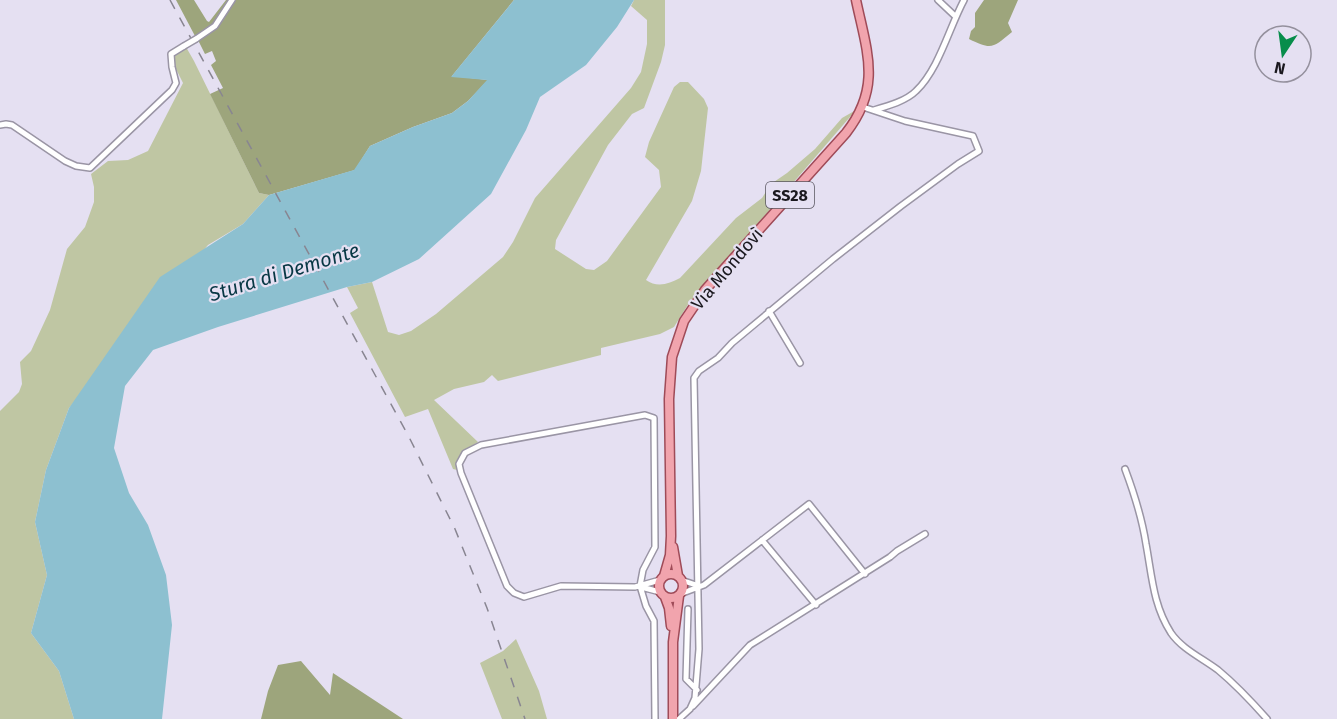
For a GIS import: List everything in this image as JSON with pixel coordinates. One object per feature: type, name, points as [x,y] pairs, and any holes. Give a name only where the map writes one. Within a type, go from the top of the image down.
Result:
[{"type":"main road","name":"Via Mondovì","points":[[662,578],[669,555],[671,536],[669,378],[674,347],[684,321],[705,290],[846,133],[863,107],[869,84],[869,73],[856,0]]},
{"type":"main road","name":"Via Mondovì","points":[[671,536],[679,578]]},
{"type":"main road","points":[[662,578],[671,574],[679,578]]},
{"type":"main road","name":"SS28","points":[[662,578],[658,586],[669,608],[673,642],[674,719]]},
{"type":"main road","name":"SS28","points":[[673,642],[683,587],[679,578]]},
{"type":"main road","points":[[662,595],[672,598],[680,595]]},
{"type":"street","points":[[0,125],[12,125],[65,160],[85,168],[94,166],[120,137],[172,90],[176,83],[171,54],[215,26],[232,0]]},
{"type":"street","points":[[938,0],[955,16]]},
{"type":"street","points":[[872,110],[889,105],[916,92],[933,66],[964,0]]},
{"type":"street","points":[[690,709],[697,690],[699,649],[695,374],[718,358],[770,311],[901,206],[980,151],[973,136],[905,121],[863,107]]},
{"type":"street","points":[[770,311],[800,363]]},
{"type":"street","points":[[655,719],[654,621],[646,606],[640,586],[644,570],[655,547],[654,418],[645,415],[638,416],[481,445],[465,453],[459,464],[461,473],[507,586],[514,592],[524,597],[561,586],[640,586],[662,578]]},
{"type":"street","points":[[1125,469],[1142,526],[1152,588],[1171,632],[1180,644],[1218,670],[1241,690],[1267,719]]},
{"type":"street","points":[[680,595],[704,585],[809,504],[865,574]]},
{"type":"street","points":[[679,719],[750,645],[925,534]]},
{"type":"street","points":[[762,540],[816,605]]},
{"type":"street","points":[[679,578],[699,586]]},
{"type":"street","points":[[640,586],[662,595]]},
{"type":"street","points":[[688,609],[686,679],[697,690]]},
{"type":"green space","points":[[176,0],[194,0],[209,22],[226,0],[230,0],[212,26],[195,36]]},
{"type":"green space","points":[[235,0],[514,0],[452,76],[488,80],[468,101],[452,113],[370,146],[355,170],[269,195],[259,193],[210,94],[223,88],[211,65],[216,61],[212,51],[205,54],[198,40],[217,28]]},
{"type":"green space","points":[[634,0],[665,0],[665,45],[644,108],[632,114],[608,145],[556,240],[555,249],[586,269],[594,270],[607,261],[661,187],[659,170],[645,157],[649,142],[674,87],[680,82],[688,82],[704,99],[708,108],[701,171],[692,201],[646,280],[654,284],[667,283],[680,278],[736,218],[762,198],[771,184],[815,149],[842,118],[856,110],[689,303],[674,327],[660,334],[601,348],[601,355],[498,381],[492,375],[484,382],[454,389],[434,400],[478,442],[462,453],[457,470],[453,469],[428,409],[405,417],[350,313],[358,308],[347,287],[372,282],[388,332],[399,335],[411,331],[436,314],[503,257],[535,198],[631,88],[641,72],[647,44],[647,20],[631,6]]},
{"type":"green space","points":[[984,0],[1018,0],[1008,23],[1012,32],[992,46],[969,39],[975,27],[975,13]]},
{"type":"green space","points":[[186,47],[259,193],[269,195],[243,224],[208,245],[69,408],[46,470],[35,522],[47,575],[31,633],[59,671],[74,719],[0,719],[0,411],[19,392],[22,384],[20,362],[31,351],[50,310],[67,249],[85,227],[94,202],[91,174],[108,161],[128,160],[148,151],[183,83],[173,57]]},
{"type":"green space","points":[[516,639],[539,691],[547,719],[502,719],[480,663],[503,651]]},
{"type":"green space","points":[[301,661],[330,695],[333,673],[403,719],[261,719],[278,665]]},
{"type":"water","name":"Stura di Demonte","points":[[514,0],[634,0],[617,27],[586,65],[540,97],[526,130],[491,194],[419,259],[372,282],[347,287],[218,327],[153,350],[125,386],[114,448],[129,493],[148,525],[166,575],[172,625],[162,719],[74,719],[59,671],[31,633],[47,575],[35,522],[46,470],[69,408],[160,277],[243,224],[269,195],[354,170],[370,146],[452,113],[468,101],[487,80],[451,77]]},
{"type":"railway","points":[[170,0],[409,437],[455,529],[487,608],[525,719]]}]
